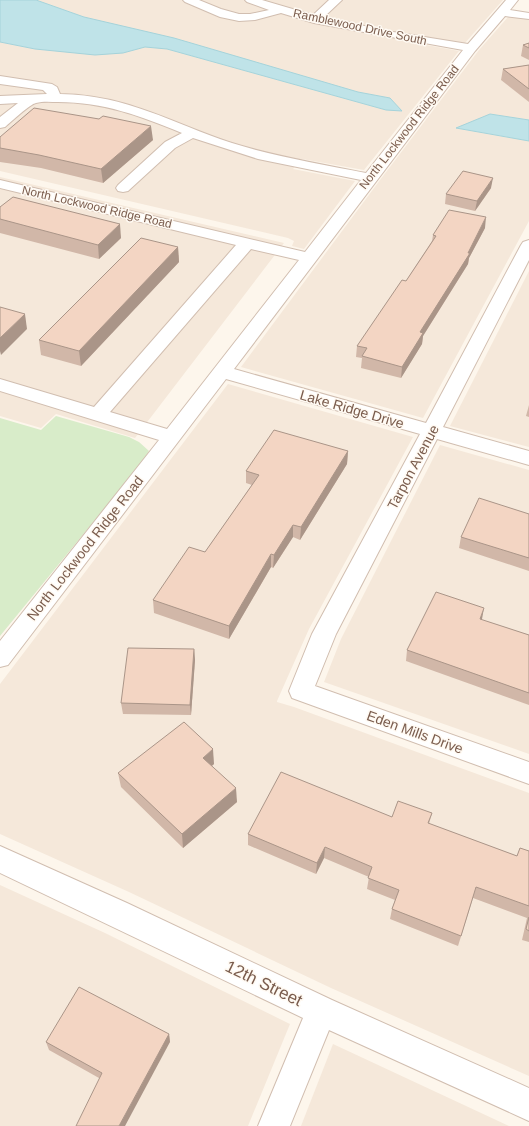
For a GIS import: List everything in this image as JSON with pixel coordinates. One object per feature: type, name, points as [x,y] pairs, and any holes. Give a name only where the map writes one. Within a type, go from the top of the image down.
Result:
[{"type":"street","points":[[190,0],[234,16],[246,18],[261,16],[280,10]]},
{"type":"street","name":"Ramblewood Drive South","points":[[250,0],[314,20],[470,48]]},
{"type":"street","points":[[314,20],[336,0]]},
{"type":"street","points":[[507,6],[529,16]]},
{"type":"street","name":"North Lockwood Ridge Road","points":[[0,658],[310,258],[470,48],[507,6]]},
{"type":"street","points":[[0,80],[47,87],[52,90],[55,98]]},
{"type":"street","points":[[0,100],[55,98],[83,99],[119,105],[143,112],[227,146],[256,154],[370,178]]},
{"type":"street","points":[[0,124],[32,99]]},
{"type":"street","points":[[123,188],[170,145],[193,133]]},
{"type":"street","name":"North Lockwood Ridge Road","points":[[0,184],[310,258]]},
{"type":"street","points":[[98,414],[247,243]]},
{"type":"street","name":"Tarpon Avenue","points":[[301,691],[324,634],[529,245]]},
{"type":"street","name":"Lake Ridge Drive","points":[[222,372],[529,458]]},
{"type":"street","points":[[0,385],[171,437]]},
{"type":"street","name":"Eden Mills Drive","points":[[301,691],[529,773]]},
{"type":"street","name":"12th Street","points":[[0,859],[118,913],[321,1011],[529,1105]]},
{"type":"street","points":[[274,1126],[321,1011]]},
{"type":"shaded area","points":[[36,0],[503,0],[465,43],[427,37],[421,44],[459,51],[364,170],[302,159],[293,169],[355,181],[304,249],[292,246],[294,241],[288,238],[0,171],[0,42],[35,49],[123,53],[145,47],[167,49],[386,110],[401,110],[390,98],[358,92],[84,17]]},
{"type":"shaded area","points":[[508,17],[529,19],[529,120],[490,114],[457,128],[529,141],[529,221],[423,418],[241,367],[479,50]]},
{"type":"shaded area","points":[[0,177],[284,243],[135,438],[56,414],[41,428],[0,416]]},
{"type":"shaded area","points":[[529,271],[529,447],[450,426]]},
{"type":"shaded area","points":[[228,384],[413,437],[309,629],[277,702],[529,793],[529,1076],[331,988],[129,892],[0,834],[0,684]]},
{"type":"shaded area","points":[[440,445],[529,470],[529,754],[324,682],[341,639]]},
{"type":"shaded area","points":[[0,885],[105,933],[290,1024],[248,1126],[0,1126]]},
{"type":"shaded area","points":[[333,1044],[509,1126],[301,1126]]},
{"type":"green space","points":[[56,416],[129,437],[139,442],[149,451],[140,465],[0,636],[0,418],[41,430]]},
{"type":"water","points":[[0,0],[36,0],[84,17],[174,38],[358,92],[390,98],[402,111],[386,110],[167,49],[145,47],[123,53],[95,55],[35,49],[0,42]]},
{"type":"water","points":[[490,114],[529,120],[529,141],[456,128]]},
{"type":"building","points":[[529,43],[529,48],[523,45]]},
{"type":"building","points":[[529,65],[529,89],[503,69]]},
{"type":"building","points":[[34,108],[99,119],[103,116],[151,126],[101,169],[0,148],[0,137]]},
{"type":"building","points":[[463,171],[493,178],[477,201],[446,194]]},
{"type":"building","points":[[13,197],[120,224],[98,245],[0,219],[0,207]]},
{"type":"building","points":[[449,210],[486,217],[468,253],[470,253],[420,332],[423,333],[402,367],[362,356],[367,348],[357,346],[402,280],[406,281],[436,236],[433,235]]},
{"type":"building","points":[[141,238],[178,247],[79,351],[39,340]]},
{"type":"building","points":[[0,307],[25,314],[0,338]]},
{"type":"building","points":[[274,430],[348,451],[301,527],[293,525],[274,555],[271,554],[229,626],[153,600],[189,547],[205,552],[259,475],[246,471]]},
{"type":"building","points":[[479,498],[529,514],[529,558],[461,537]]},
{"type":"building","points":[[436,592],[484,608],[480,619],[529,635],[529,693],[407,650]]},
{"type":"building","points":[[128,648],[194,649],[190,705],[121,703]]},
{"type":"building","points":[[184,722],[213,749],[203,758],[236,788],[182,834],[118,773]]},
{"type":"building","points":[[281,772],[392,817],[398,801],[432,813],[428,823],[517,856],[520,848],[529,851],[529,906],[476,887],[461,936],[392,909],[399,890],[368,878],[372,867],[325,847],[317,863],[248,834]]},
{"type":"building","points":[[529,917],[529,931],[526,929]]},
{"type":"building","points":[[79,987],[169,1034],[119,1126],[76,1126],[102,1073],[46,1042]]}]
